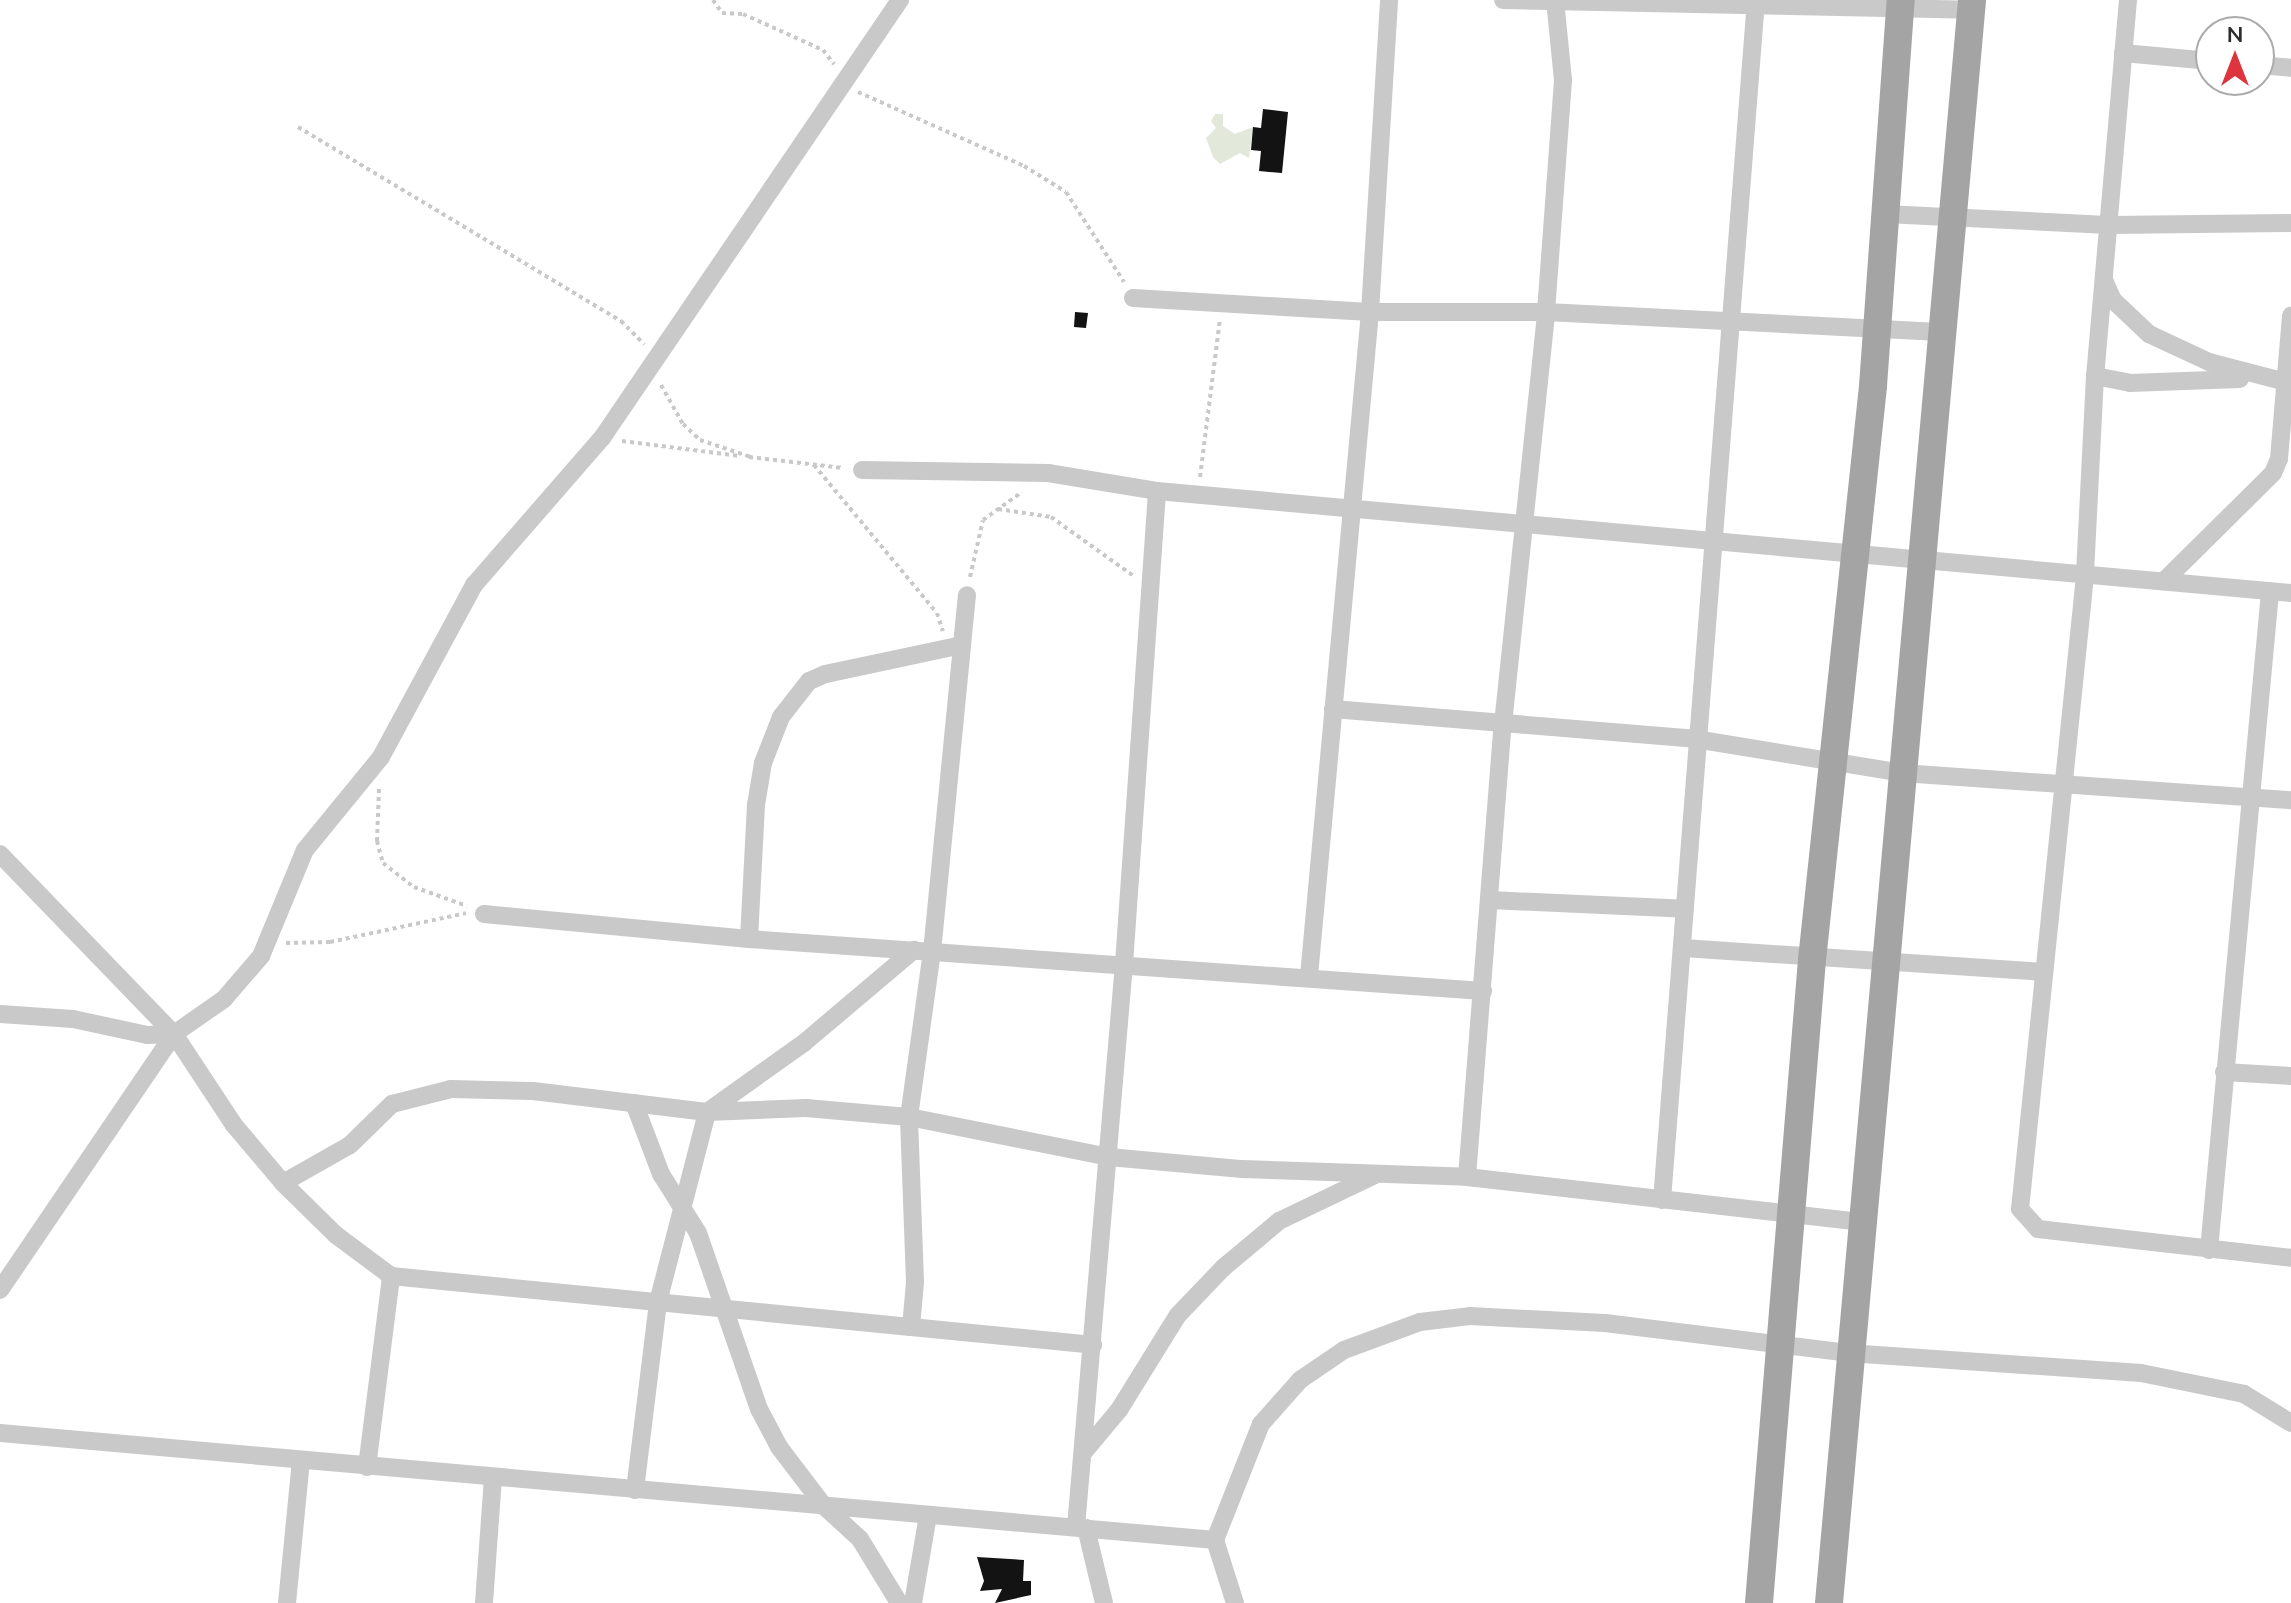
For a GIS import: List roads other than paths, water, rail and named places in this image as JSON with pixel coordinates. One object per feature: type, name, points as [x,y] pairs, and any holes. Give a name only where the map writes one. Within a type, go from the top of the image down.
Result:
[{"type":"main road","points":[[1759,1603],[1812,960],[1857,554],[1901,3]]},
{"type":"main road","points":[[1829,1603],[1848,1353],[1972,5]]},
{"type":"street","points":[[0,1290],[174,1034],[224,999],[265,948],[305,850],[381,757],[474,585],[602,438],[900,0]]},
{"type":"street","points":[[1309,976],[1370,312],[1389,0]]},
{"type":"street","points":[[1503,0],[1972,5]]},
{"type":"street","points":[[2128,0],[2095,376],[2085,576],[2065,784],[2041,972],[2020,1199],[2026,1221],[2038,1229],[2287,1260]]},
{"type":"street","points":[[1467,1177],[1503,724],[1527,521],[1546,312],[1563,80],[1555,2]]},
{"type":"street","points":[[1662,1200],[1683,948],[1695,739],[1717,540],[1756,4]]},
{"type":"street","points":[[2123,53],[2195,60]]},
{"type":"street","points":[[1885,214],[2108,225],[2291,223]]},
{"type":"street","points":[[2103,277],[2113,300],[2149,334],[2209,362],[2288,382]]},
{"type":"street","points":[[1133,298],[1370,312],[1546,312],[1731,324],[1944,332]]},
{"type":"street","points":[[2164,581],[2273,473],[2279,459],[2288,382],[2291,315]]},
{"type":"street","points":[[2095,376],[2130,383],[2216,377],[2288,382]]},
{"type":"street","points":[[862,470],[1048,473],[1157,491],[1354,505],[1922,561],[2291,593]]},
{"type":"street","points":[[1104,1603],[1081,1528],[1083,1453],[1124,964],[1157,491]]},
{"type":"street","points":[[2209,1250],[2247,795],[2270,592]]},
{"type":"street","points":[[911,1327],[915,1282],[909,1117],[954,646],[967,595]]},
{"type":"street","points":[[749,939],[756,805],[763,763],[781,717],[809,681],[825,674],[954,646]]},
{"type":"street","points":[[1333,709],[1695,739],[1902,773],[2291,800]]},
{"type":"street","points":[[0,854],[174,1034],[234,1125],[283,1183],[336,1235],[391,1276],[1093,1345]]},
{"type":"street","points":[[1490,900],[1685,909]]},
{"type":"street","points":[[484,914],[749,939],[1309,976],[1483,991]]},
{"type":"street","points":[[1683,948],[1884,965],[2041,972]]},
{"type":"street","points":[[635,1490],[658,1302],[707,1112],[805,1042],[923,951]]},
{"type":"street","points":[[0,1014],[73,1019],[147,1035],[174,1034]]},
{"type":"street","points":[[2224,1072],[2291,1076]]},
{"type":"street","points":[[283,1183],[350,1145],[392,1104],[451,1089],[533,1091],[707,1112],[806,1108],[909,1117],[1109,1157],[1242,1169],[1386,1171],[1467,1177],[1860,1222]]},
{"type":"street","points":[[634,1103],[661,1174],[683,1204],[726,1309],[759,1409],[779,1447],[824,1506],[860,1539],[899,1603]]},
{"type":"street","points":[[1083,1453],[1119,1410],[1178,1315],[1223,1268],[1279,1221],[1325,1195],[1386,1171]]},
{"type":"street","points":[[367,1467],[391,1276]]},
{"type":"street","points":[[1235,1603],[1215,1540],[1261,1424],[1300,1380],[1344,1350],[1420,1322],[1470,1316],[1605,1323],[1848,1353],[2171,1378],[2244,1394],[2291,1423]]},
{"type":"street","points":[[0,1433],[1215,1540]]},
{"type":"street","points":[[287,1603],[301,1461]]},
{"type":"street","points":[[484,1603],[493,1478]]},
{"type":"street","points":[[913,1603],[928,1515]]}]
